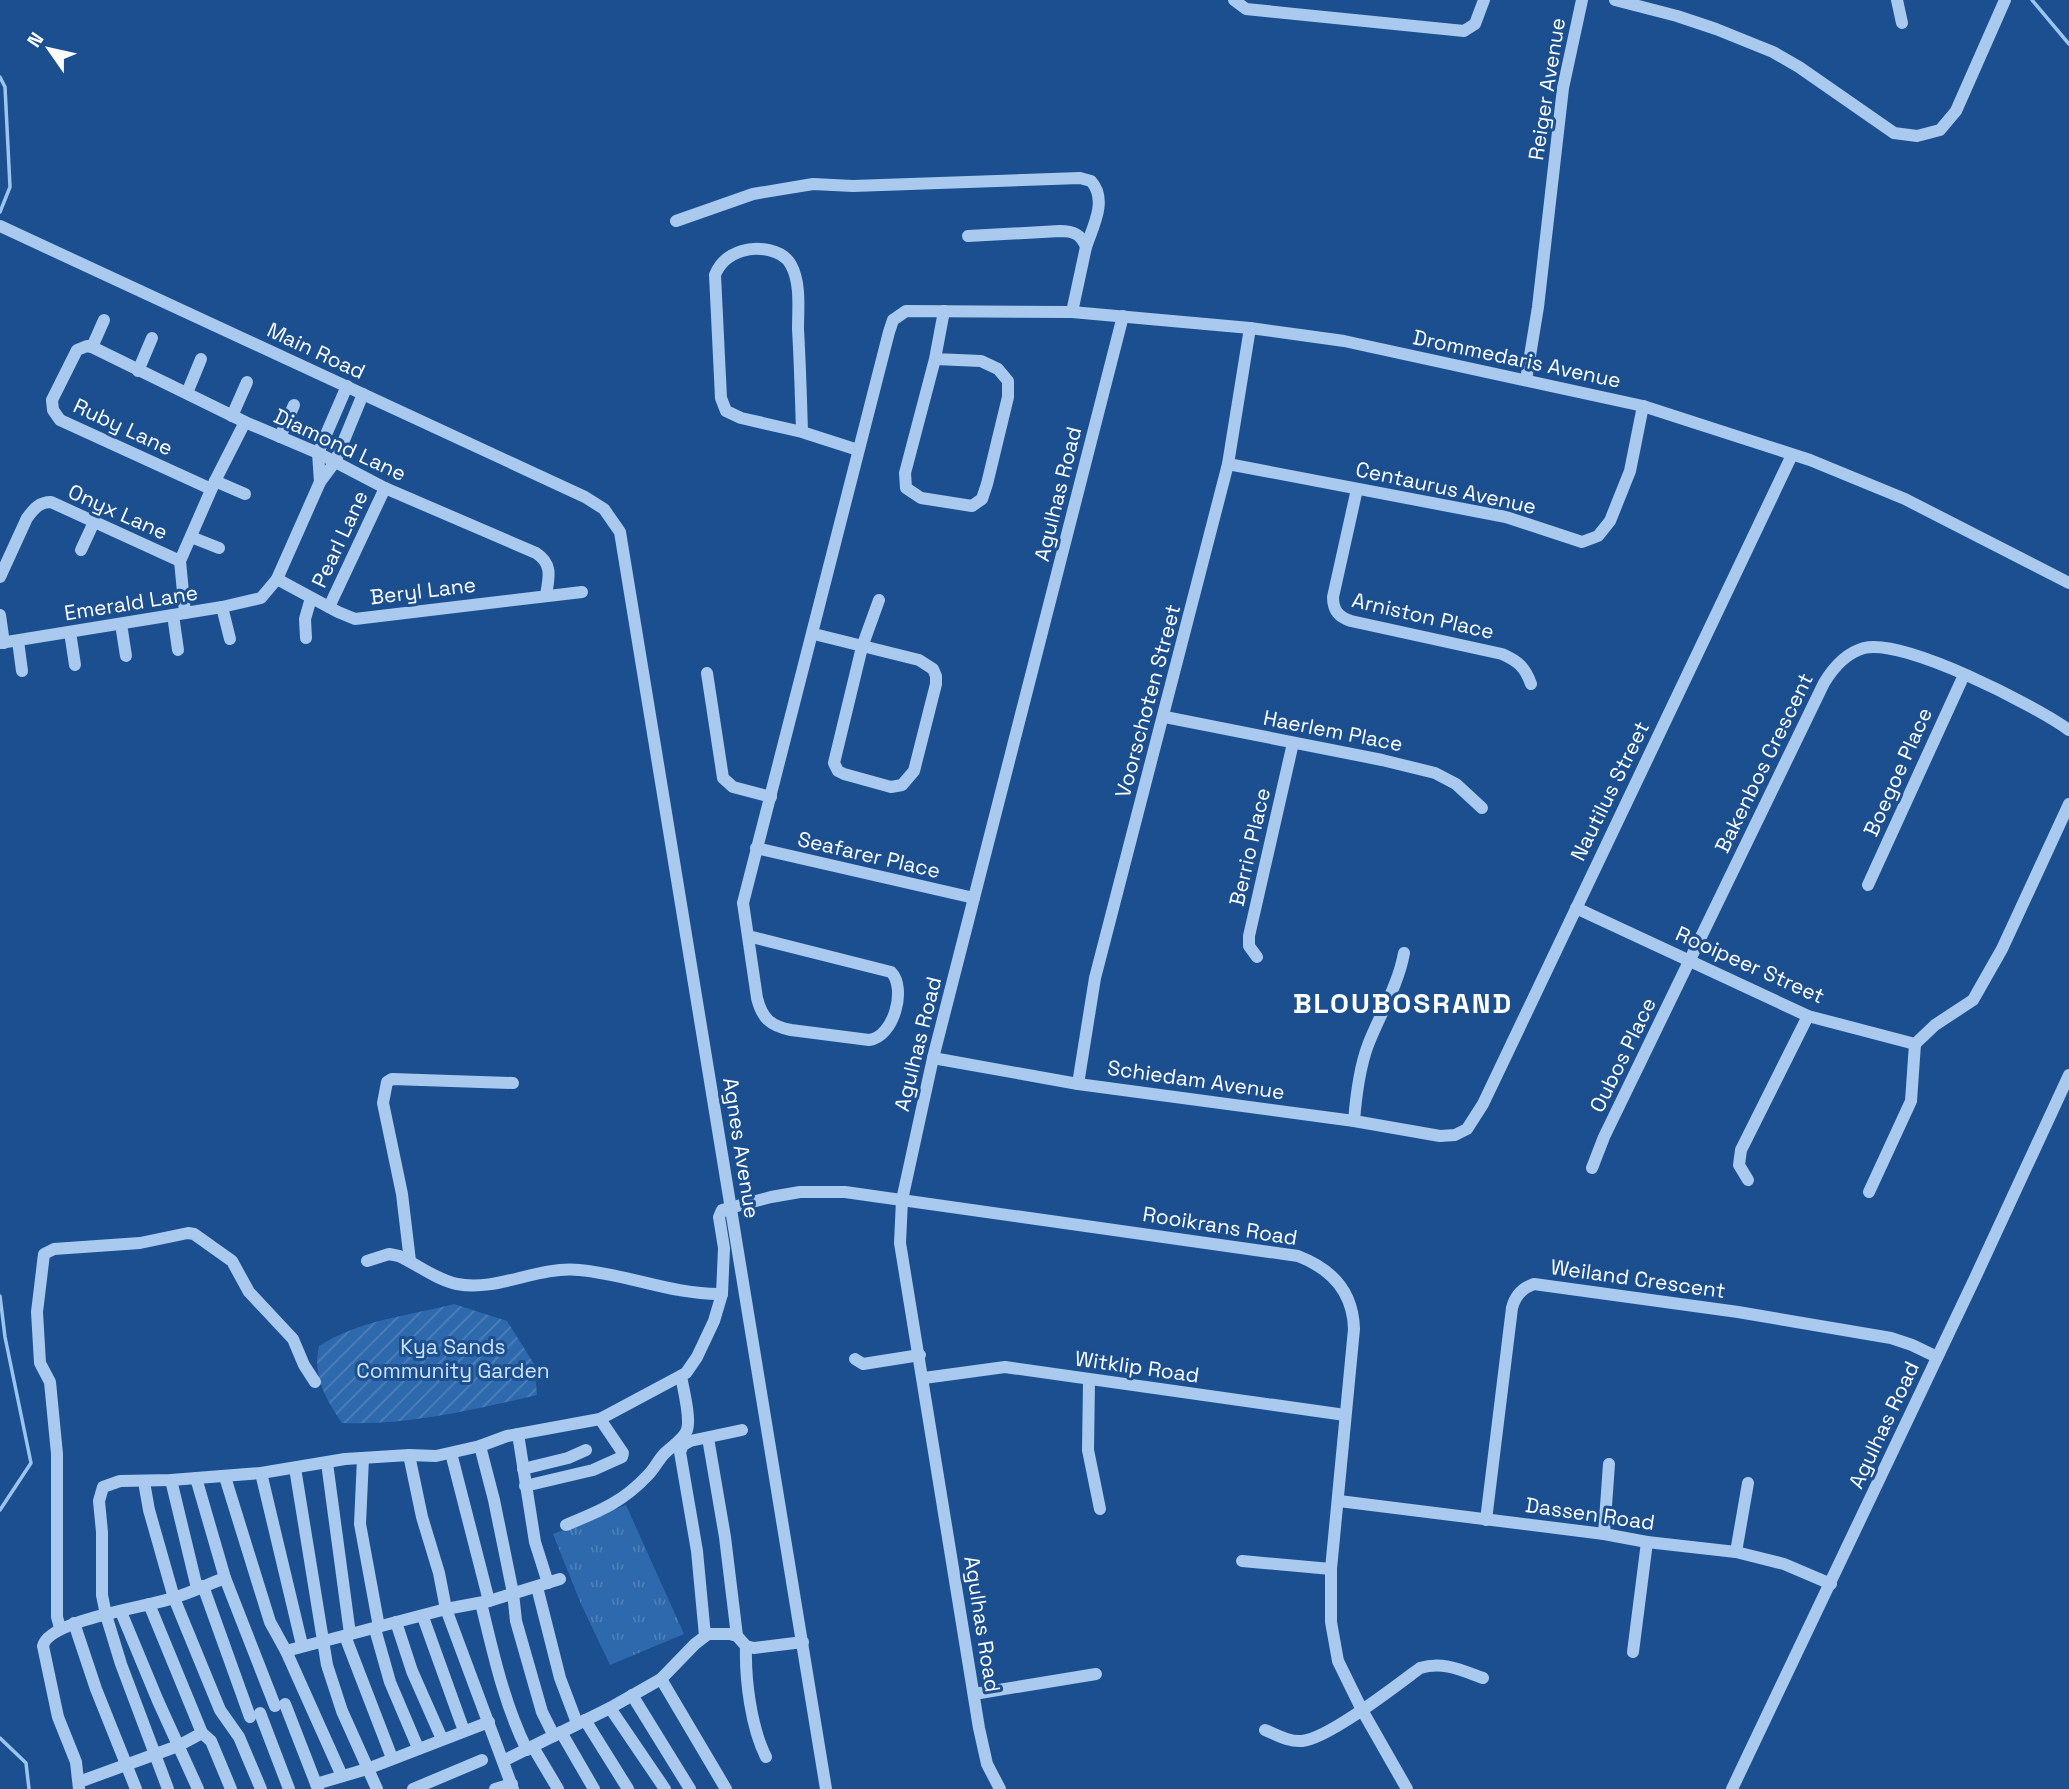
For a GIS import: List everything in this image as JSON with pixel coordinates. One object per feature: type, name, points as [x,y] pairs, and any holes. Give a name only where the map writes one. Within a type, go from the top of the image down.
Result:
[{"type":"street","points":[[1234,0],[1240,7],[1254,10],[1464,31],[1475,24],[1484,0]]},
{"type":"street","name":"Reiger Avenue","points":[[1525,380],[1538,307],[1553,184],[1556,131],[1582,0]]},
{"type":"street","points":[[1615,0],[1677,16],[1773,52],[1894,133],[1917,136],[1940,130],[1956,111],[2005,0]]},
{"type":"street","points":[[1897,0],[1902,23]]},
{"type":"street","points":[[676,221],[753,194],[813,184],[853,186],[1080,178],[1091,181],[1099,195],[1098,209],[1086,247],[1072,312]]},
{"type":"street","name":"Main Road","points":[[0,226],[585,497],[611,516]]},
{"type":"street","points":[[968,236],[1067,231],[1080,236],[1086,247]]},
{"type":"street","points":[[748,936],[891,972],[898,983],[896,1003],[887,1030],[878,1039],[869,1040],[779,1028],[767,1021],[760,1011],[757,998],[748,936],[744,895],[814,634],[859,450],[802,432],[732,415],[726,411],[722,402],[715,275],[722,262],[747,250],[757,248],[771,251],[787,259],[796,277],[802,432]]},
{"type":"street","name":"Drommedaris Avenue","points":[[859,450],[893,320],[906,311],[1072,312],[1250,328],[1345,341],[1643,407],[1810,460],[1875,485],[2069,583]]},
{"type":"street","points":[[935,359],[981,361],[998,369],[1008,381],[1008,397],[988,484],[982,499],[972,506],[922,498],[906,488],[905,473],[935,359],[944,312]]},
{"type":"street","name":"Agulhas Road","points":[[1000,1789],[990,1773],[984,1755],[900,1243],[902,1200],[933,1058],[1123,316]]},
{"type":"street","points":[[90,346],[104,320]]},
{"type":"street","name":"Voorschoten Street","points":[[1079,1084],[1095,978],[1228,464],[1250,328]]},
{"type":"street","points":[[138,371],[152,338]]},
{"type":"street","name":"Diamond Lane","points":[[90,346],[232,416],[318,453],[385,488],[542,557],[550,568],[546,595]]},
{"type":"street","name":"Ruby Lane","points":[[90,346],[75,352],[53,396],[52,405],[56,415],[68,424],[213,485]]},
{"type":"street","points":[[187,393],[201,359]]},
{"type":"street","points":[[232,416],[247,382]]},
{"type":"street","points":[[320,482],[318,453],[346,386]]},
{"type":"street","points":[[276,579],[320,482],[335,462],[363,394]]},
{"type":"street","points":[[281,438],[294,405]]},
{"type":"street","name":"Centaurus Avenue","points":[[1228,464],[1506,517],[1582,542],[1604,532],[1625,485],[1643,407]]},
{"type":"street","points":[[178,650],[180,561],[213,485],[245,422]]},
{"type":"street","name":"Nautilus Street","points":[[1455,1135],[1467,1129],[1478,1114],[1792,455]]},
{"type":"street","points":[[213,485],[245,494]]},
{"type":"street","name":"Pearl Lane","points":[[330,607],[385,488]]},
{"type":"street","name":"Arniston Place","points":[[1357,489],[1333,597],[1333,604],[1339,616],[1351,621],[1502,654],[1525,668],[1531,684]]},
{"type":"street","name":"Onyx Lane","points":[[0,577],[27,518],[44,502],[51,502],[180,561]]},
{"type":"street","name":"Agnes Avenue","points":[[611,516],[622,541],[827,1789]]},
{"type":"street","points":[[81,550],[94,522]]},
{"type":"street","points":[[191,537],[219,548]]},
{"type":"street","name":"Emerald Lane","points":[[2,643],[255,600],[267,594],[276,579]]},
{"type":"street","name":"Beryl Lane","points":[[276,579],[348,617],[361,619],[582,592]]},
{"type":"street","points":[[306,638],[305,619],[311,598]]},
{"type":"street","points":[[814,634],[862,647],[919,660],[928,665],[936,676],[914,771],[907,782],[897,787],[844,774],[835,767],[834,756],[862,647],[879,600]]},
{"type":"street","points":[[222,607],[230,639]]},
{"type":"street","points":[[0,615],[2,643]]},
{"type":"street","points":[[121,624],[126,656]]},
{"type":"street","points":[[70,632],[75,665]]},
{"type":"street","points":[[18,641],[22,671]]},
{"type":"street","name":"Bakenbos Crescent","points":[[1690,960],[1824,683],[1837,664],[1863,648],[1886,648],[1935,663],[2020,701],[2069,730]]},
{"type":"street","points":[[707,673],[723,778],[733,787],[771,797]]},
{"type":"street","name":"Boegoe Place","points":[[1868,885],[1964,676]]},
{"type":"street","name":"Haerlem Place","points":[[1164,717],[1394,762],[1445,776],[1466,791],[1482,808]]},
{"type":"street","name":"Berrio Place","points":[[1257,957],[1251,951],[1248,941],[1293,743]]},
{"type":"street","points":[[1869,1192],[1912,1101],[1915,1044],[1922,1034],[1969,1004],[1976,994],[2002,949],[2069,804]]},
{"type":"street","name":"Seafarer Place","points":[[756,848],[974,898]]},
{"type":"street","name":"Rooipeer Street","points":[[1576,908],[1808,1016],[1915,1044]]},
{"type":"street","points":[[1354,1121],[1367,1048],[1394,987],[1404,953]]},
{"type":"street","name":"Oubos Place","points":[[1592,1168],[1690,960]]},
{"type":"street","points":[[1748,1180],[1739,1165],[1741,1150],[1808,1016]]},
{"type":"street","name":"Schiedam Avenue","points":[[933,1058],[1079,1084],[1354,1121],[1432,1135],[1455,1135]]},
{"type":"street","name":"Agulhas Road","points":[[1732,1789],[2069,1075]]},
{"type":"street","points":[[410,1261],[402,1194],[383,1103],[387,1082],[392,1079],[513,1083]]},
{"type":"street","name":"Rooikrans Road","points":[[731,1207],[771,1197],[817,1191],[902,1200],[1298,1256],[1327,1270],[1344,1290],[1353,1314],[1354,1329],[1331,1569],[1334,1650],[1362,1710],[1406,1789]]},
{"type":"street","points":[[169,1789],[121,1664],[106,1615],[102,1595],[100,1492],[103,1487],[113,1482],[225,1477],[363,1458],[452,1453],[518,1434],[600,1419],[681,1376],[691,1367],[715,1321],[722,1294],[724,1248],[719,1217],[722,1210],[731,1207]]},
{"type":"street","points":[[60,1628],[57,1617],[57,1454],[51,1385],[40,1363],[37,1312],[44,1254],[54,1250],[140,1243],[194,1234],[232,1261],[249,1292],[293,1339],[304,1365],[315,1381]]},
{"type":"street","points":[[367,1261],[389,1254],[410,1261],[456,1284],[495,1284],[554,1269],[618,1276],[697,1295],[722,1294]]},
{"type":"street","name":"Weiland Crescent","points":[[1486,1520],[1512,1308],[1518,1293],[1528,1286],[1534,1284],[1576,1289],[1622,1298],[1738,1312],[1891,1338],[1937,1357]]},
{"type":"street","points":[[855,1359],[863,1364],[920,1355]]},
{"type":"street","name":"Witklip Road","points":[[924,1378],[1005,1367],[1089,1381],[1345,1415]]},
{"type":"street","points":[[566,1525],[604,1510],[622,1499],[682,1437],[688,1422],[681,1376]]},
{"type":"street","points":[[1089,1381],[1088,1450],[1100,1509]]},
{"type":"street","points":[[526,1486],[593,1470],[622,1457],[624,1453],[621,1447],[600,1419]]},
{"type":"street","points":[[705,1636],[697,1551],[680,1452],[686,1443],[742,1430]]},
{"type":"street","points":[[518,1434],[535,1542],[548,1583],[560,1678],[581,1721],[628,1789]]},
{"type":"street","points":[[708,1437],[737,1636],[746,1646],[748,1685],[757,1734],[766,1757]]},
{"type":"street","points":[[480,1446],[494,1500],[516,1621],[542,1712],[594,1789]]},
{"type":"street","points":[[523,1469],[568,1458],[586,1450]]},
{"type":"street","points":[[452,1453],[498,1670],[515,1723],[558,1789]]},
{"type":"street","points":[[409,1455],[446,1609],[512,1786],[495,1789]]},
{"type":"street","points":[[363,1458],[360,1524],[377,1628],[390,1682],[418,1748]]},
{"type":"street","points":[[327,1463],[347,1635],[392,1758]]},
{"type":"street","points":[[1604,1534],[1609,1464]]},
{"type":"street","points":[[295,1468],[327,1665],[335,1692],[377,1789]]},
{"type":"street","points":[[261,1473],[302,1646]]},
{"type":"street","points":[[225,1477],[270,1622],[286,1651],[342,1776]]},
{"type":"street","points":[[196,1479],[225,1578],[317,1787],[489,1722]]},
{"type":"street","points":[[170,1480],[200,1587],[289,1789]]},
{"type":"street","points":[[144,1482],[149,1510],[174,1598],[220,1710],[233,1726],[246,1751],[261,1789]]},
{"type":"street","points":[[1737,1552],[1748,1483]]},
{"type":"street","name":"Dassen Road","points":[[1339,1501],[1737,1552],[1784,1564],[1831,1584]]},
{"type":"street","points":[[1633,1652],[1647,1542]]},
{"type":"street","points":[[1242,1561],[1331,1569]]},
{"type":"street","points":[[202,1732],[178,1746],[79,1785],[76,1762],[54,1702],[43,1646],[46,1637],[60,1628],[174,1598],[225,1578]]},
{"type":"street","points":[[286,1651],[446,1609],[485,1602],[548,1583]]},
{"type":"street","points":[[149,1604],[202,1732],[211,1741],[230,1789]]},
{"type":"street","points":[[121,1612],[198,1789]]},
{"type":"street","points":[[423,1616],[464,1731]]},
{"type":"street","points":[[396,1622],[412,1671],[442,1740]]},
{"type":"street","points":[[74,1623],[96,1689],[136,1789]]},
{"type":"street","points":[[503,1761],[610,1708],[661,1679],[705,1636],[719,1633],[737,1636]]},
{"type":"street","points":[[746,1646],[764,1648],[803,1642]]},
{"type":"street","points":[[1265,1730],[1291,1741],[1310,1740],[1362,1710],[1420,1668],[1430,1665],[1440,1663],[1483,1678]]},
{"type":"street","points":[[974,1694],[1096,1674]]},
{"type":"street","points":[[661,1679],[726,1789]]},
{"type":"street","points":[[632,1695],[690,1789]]},
{"type":"street","points":[[233,1726],[280,1705],[308,1699]]},
{"type":"street","points":[[610,1708],[665,1789]]},
{"type":"street","points":[[413,1789],[482,1760]]},
{"type":"green space","name":"Kya Sands Community Garden","points":[[454,1304],[507,1321],[534,1364],[537,1395],[415,1419],[342,1423],[326,1396],[319,1377],[319,1346],[367,1324]]},
{"type":"green space","points":[[626,1505],[684,1634],[610,1665],[581,1604],[553,1534]]},
{"type":"waterway","points":[[2032,0],[2069,44]]},
{"type":"waterway","points":[[0,77],[5,87],[10,187],[0,212]]},
{"type":"waterway","points":[[0,1296],[5,1337],[31,1463],[0,1510]]},
{"type":"waterway","points":[[0,1738],[26,1763],[29,1789]]},
{"type":"district","name":"BLOUBOSRAND","points":[[1403,1003]]}]
